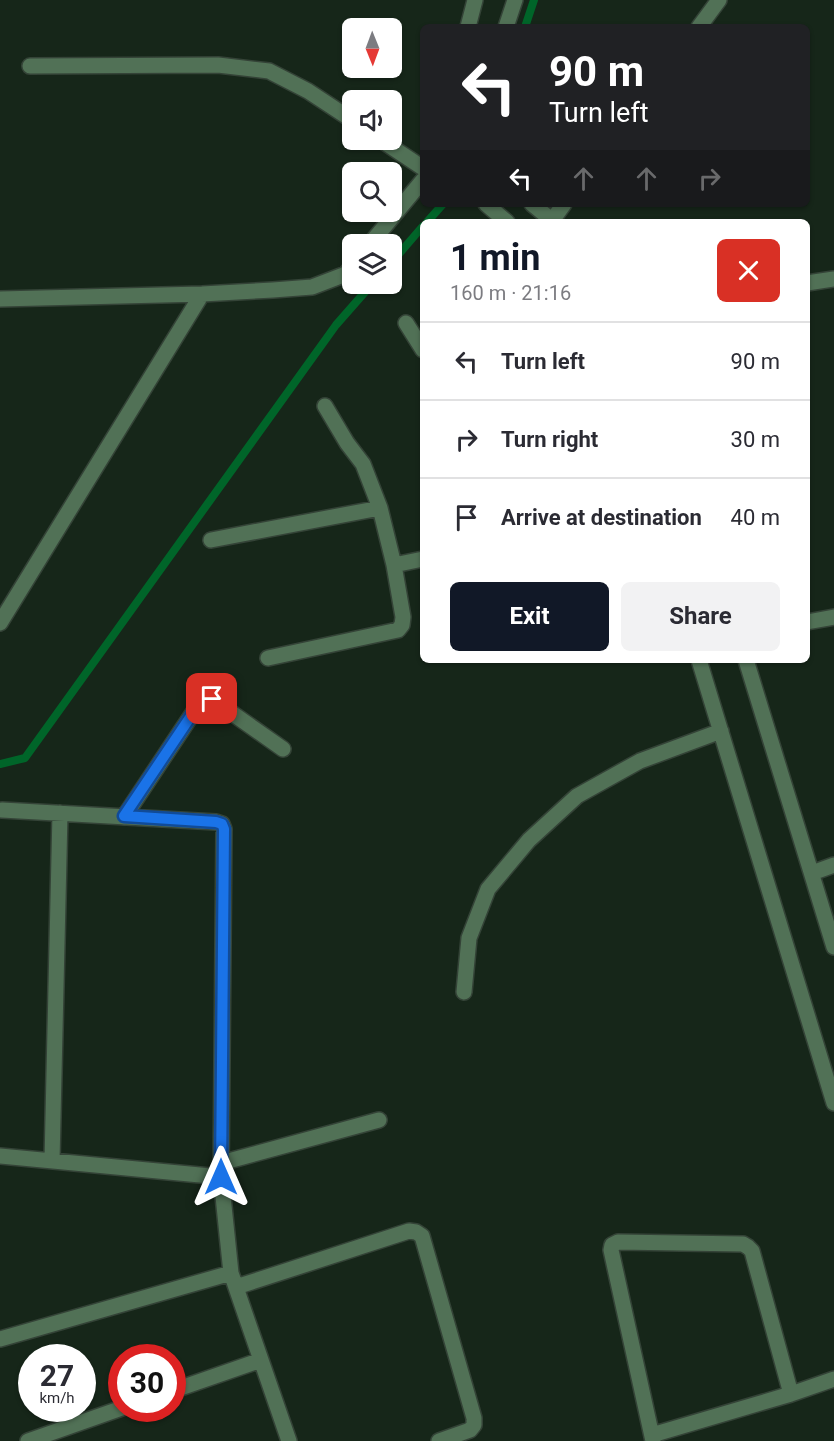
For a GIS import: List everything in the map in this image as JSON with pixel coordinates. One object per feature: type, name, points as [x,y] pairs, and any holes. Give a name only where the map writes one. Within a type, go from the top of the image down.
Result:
[{"type":"street","points":[[469,24],[475,0]]},
{"type":"street","points":[[507,24],[515,0]]},
{"type":"street","points":[[701,24],[719,0]]},
{"type":"street","points":[[30,66],[218,65],[269,71],[308,91],[342,113]]},
{"type":"street","points":[[396,150],[420,166]]},
{"type":"street","points":[[378,234],[420,184]]},
{"type":"street","points":[[490,207],[504,219]]},
{"type":"street","points":[[536,207],[550,219]]},
{"type":"street","points":[[2,302],[312,287],[342,276]]},
{"type":"street","points":[[810,283],[834,279]]},
{"type":"street","points":[[0,623],[202,294]]},
{"type":"street","points":[[406,323],[420,345]]},
{"type":"street","points":[[268,658],[398,630],[402,625],[403,617],[394,565],[380,508],[363,464],[347,443],[325,406]]},
{"type":"street","points":[[211,540],[380,508]]},
{"type":"street","points":[[394,565],[420,560]]},
{"type":"street","points":[[810,621],[834,617]]},
{"type":"street","points":[[700,663],[834,1103]]},
{"type":"street","points":[[747,663],[834,947]]},
{"type":"street","points":[[124,816],[201,701],[212,699],[282,749]]},
{"type":"street","points":[[464,992],[469,938],[488,889],[530,840],[577,796],[640,761],[721,731]]},
{"type":"street","points":[[2,810],[222,824],[224,829],[221,1170],[233,1280],[289,1441]]},
{"type":"street","points":[[52,1161],[60,813]]},
{"type":"street","points":[[812,873],[834,865]]},
{"type":"street","points":[[0,1156],[221,1170],[379,1120]]},
{"type":"street","points":[[0,1339],[233,1280],[409,1231],[416,1232],[422,1236],[474,1418],[474,1425],[470,1430],[439,1441]]},
{"type":"street","points":[[791,1394],[752,1251],[748,1247],[742,1244],[618,1242],[612,1245],[611,1250],[653,1438],[791,1394],[834,1379]]},
{"type":"street","points":[[186,1386],[261,1360]]},
{"type":"street","points":[[28,1441],[108,1413]]},
{"type":"waterway","points":[[526,24],[534,0]]},
{"type":"waterway","points":[[430,219],[440,207]]},
{"type":"waterway","points":[[402,250],[420,229]]},
{"type":"waterway","points":[[0,764],[25,758],[336,325],[363,294]]},
{"type":"route","points":[[212,699],[201,701],[124,816],[216,822],[222,824],[224,829],[221,1177]]}]
